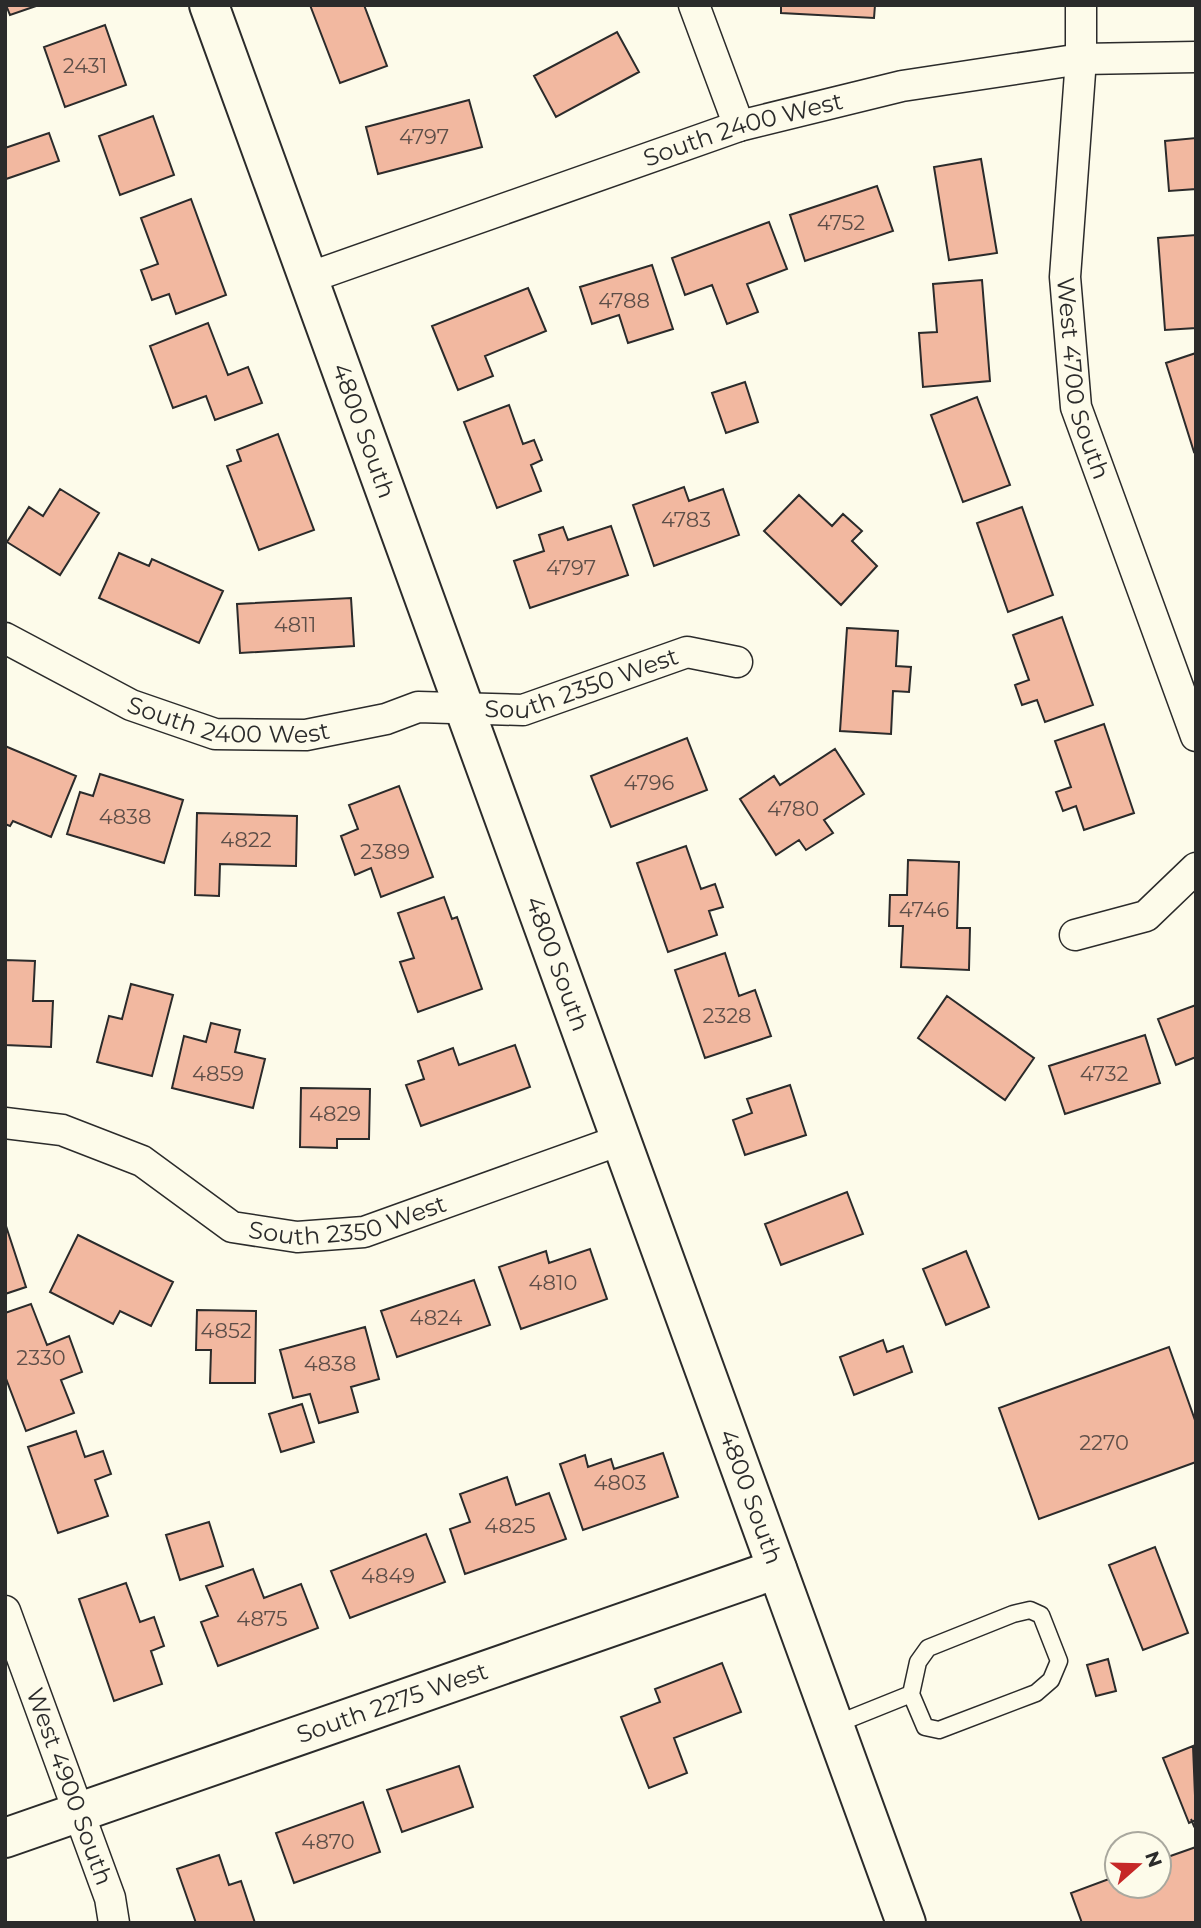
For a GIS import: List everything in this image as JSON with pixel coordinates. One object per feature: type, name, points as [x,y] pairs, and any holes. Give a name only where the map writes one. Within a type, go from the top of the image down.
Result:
[{"type":"main road","name":"4800 South","points":[[209,5],[465,710],[475,744],[623,1139],[906,1923]]},
{"type":"main road","name":"South 2275 West","points":[[5,1838],[777,1569]]},
{"type":"street","points":[[694,5],[739,126]]},
{"type":"street","name":"West 4700 South","points":[[1081,5],[1081,59],[1065,277],[1076,407],[1196,736]]},
{"type":"street","name":"South 2400 West","points":[[308,278],[739,126],[902,86],[1081,59],[1196,57]]},
{"type":"street","name":"South 2400 West","points":[[5,638],[131,705],[215,733],[306,735],[386,719],[418,708],[465,710]]},
{"type":"street","name":"South 2350 West","points":[[465,710],[523,710],[687,652],[737,662]]},
{"type":"street","points":[[1075,935],[1146,916],[1196,868]]},
{"type":"street","name":"South 2350 West","points":[[5,1124],[62,1130],[74,1134],[142,1161],[232,1227],[297,1237],[364,1232],[623,1139]]},
{"type":"street","name":"West 4900 South","points":[[5,1611],[110,1898],[114,1923]]},
{"type":"lane","points":[[1030,1610],[1041,1615],[1059,1661],[1051,1680],[1036,1693],[939,1730],[925,1727],[911,1694],[918,1662],[928,1648],[1013,1614],[1030,1610]]},
{"type":"lane","points":[[834,1725],[911,1694]]},
{"type":"building","points":[[6,5],[39,5],[10,15]]},
{"type":"building","points":[[310,5],[364,5],[387,66],[340,83]]},
{"type":"building","points":[[781,5],[875,5],[874,18],[781,13]]},
{"type":"building","points":[[105,25],[126,85],[65,107],[44,47]]},
{"type":"building","points":[[617,32],[639,72],[556,117],[534,76]]},
{"type":"building","points":[[469,100],[482,147],[378,174],[366,127]]},
{"type":"building","points":[[153,116],[174,175],[120,195],[99,136]]},
{"type":"building","points":[[49,133],[59,161],[6,179],[5,148]]},
{"type":"building","points":[[1196,138],[1196,189],[1169,191],[1165,141]]},
{"type":"building","points":[[981,159],[997,253],[949,260],[934,167]]},
{"type":"building","points":[[877,186],[893,231],[805,261],[790,215]]},
{"type":"building","points":[[191,199],[226,295],[176,314],[169,294],[152,300],[141,270],[158,264],[141,218]]},
{"type":"building","points":[[769,222],[787,269],[747,284],[758,312],[727,324],[712,285],[685,295],[672,258]]},
{"type":"building","points":[[1196,235],[1196,328],[1165,330],[1158,238]]},
{"type":"building","points":[[652,265],[673,329],[628,343],[619,315],[592,324],[580,287]]},
{"type":"building","points":[[982,280],[990,381],[923,387],[919,333],[937,332],[933,284]]},
{"type":"building","points":[[528,288],[546,331],[485,356],[493,376],[458,390],[432,326]]},
{"type":"building","points":[[208,323],[228,375],[248,367],[262,403],[215,420],[206,396],[173,408],[150,346]]},
{"type":"building","points":[[1196,353],[1196,451],[1194,452],[1166,363]]},
{"type":"building","points":[[745,382],[758,422],[726,433],[712,393]]},
{"type":"building","points":[[977,397],[1010,485],[963,502],[931,415]]},
{"type":"building","points":[[509,405],[523,444],[534,440],[542,460],[531,465],[541,491],[497,508],[464,422]]},
{"type":"building","points":[[278,434],[314,530],[259,550],[227,466],[241,461],[237,450]]},
{"type":"building","points":[[684,487],[689,501],[723,489],[739,535],[654,566],[633,505]]},
{"type":"building","points":[[60,489],[99,513],[60,575],[7,542],[29,507],[43,516]]},
{"type":"building","points":[[799,495],[832,526],[843,514],[862,531],[852,541],[877,566],[841,605],[764,531]]},
{"type":"building","points":[[1022,507],[1053,595],[1008,612],[977,523]]},
{"type":"building","points":[[611,526],[628,575],[530,608],[514,561],[544,551],[539,535],[563,527],[568,540]]},
{"type":"building","points":[[119,553],[149,566],[152,559],[223,591],[199,643],[99,598]]},
{"type":"building","points":[[351,598],[354,646],[240,653],[237,604]]},
{"type":"building","points":[[1062,617],[1093,705],[1045,722],[1037,700],[1022,705],[1015,685],[1029,680],[1013,635]]},
{"type":"building","points":[[847,628],[898,631],[896,666],[911,667],[909,692],[893,691],[891,734],[840,731]]},
{"type":"building","points":[[1104,724],[1134,813],[1084,830],[1076,806],[1063,811],[1056,792],[1071,787],[1055,741]]},
{"type":"building","points":[[687,738],[707,790],[611,827],[591,776]]},
{"type":"building","points":[[5,746],[76,776],[51,837],[13,821],[10,826],[5,824]]},
{"type":"building","points":[[835,749],[864,794],[824,820],[833,833],[806,850],[799,840],[776,855],[740,799],[774,776],[780,785]]},
{"type":"building","points":[[100,774],[183,800],[164,863],[67,834],[80,792],[93,796]]},
{"type":"building","points":[[399,786],[433,877],[381,897],[371,868],[355,875],[341,836],[358,829],[349,805]]},
{"type":"building","points":[[197,813],[297,816],[296,866],[220,864],[219,896],[195,895]]},
{"type":"building","points":[[686,846],[701,889],[715,884],[723,907],[709,911],[717,935],[668,952],[637,863]]},
{"type":"building","points":[[908,860],[959,862],[957,928],[970,928],[969,970],[901,967],[903,926],[889,926],[890,895],[907,895]]},
{"type":"building","points":[[444,897],[452,919],[457,917],[482,989],[418,1012],[400,962],[414,958],[398,913]]},
{"type":"building","points":[[725,953],[739,996],[755,990],[771,1036],[705,1058],[675,970]]},
{"type":"building","points":[[5,960],[35,961],[33,1001],[53,1001],[51,1047],[5,1045]]},
{"type":"building","points":[[131,984],[173,995],[152,1076],[97,1062],[109,1016],[122,1019]]},
{"type":"building","points":[[947,996],[1034,1058],[1005,1100],[918,1038]]},
{"type":"building","points":[[1196,1005],[1196,1057],[1176,1065],[1158,1019]]},
{"type":"building","points":[[211,1023],[240,1030],[235,1052],[265,1059],[253,1108],[172,1088],[184,1036],[206,1042]]},
{"type":"building","points":[[1145,1035],[1160,1083],[1065,1114],[1049,1066]]},
{"type":"building","points":[[515,1045],[530,1087],[421,1126],[406,1085],[424,1079],[418,1061],[453,1048],[459,1065]]},
{"type":"building","points":[[790,1085],[806,1135],[745,1155],[733,1120],[752,1113],[747,1099]]},
{"type":"building","points":[[301,1088],[370,1089],[369,1139],[337,1139],[337,1148],[300,1147]]},
{"type":"building","points":[[847,1192],[863,1234],[781,1265],[765,1224]]},
{"type":"building","points":[[5,1223],[26,1287],[5,1294]]},
{"type":"building","points":[[78,1235],[173,1282],[151,1326],[120,1311],[113,1324],[50,1292]]},
{"type":"building","points":[[590,1249],[607,1299],[521,1329],[499,1267],[546,1251],[549,1263]]},
{"type":"building","points":[[966,1251],[989,1307],[946,1325],[923,1269]]},
{"type":"building","points":[[474,1280],[490,1325],[397,1357],[381,1311]]},
{"type":"building","points":[[31,1304],[47,1345],[69,1336],[82,1372],[61,1380],[74,1413],[26,1431],[5,1376],[5,1313]]},
{"type":"building","points":[[197,1310],[256,1311],[255,1383],[210,1383],[211,1350],[196,1350]]},
{"type":"building","points":[[365,1327],[379,1379],[351,1387],[358,1412],[319,1423],[310,1394],[293,1398],[280,1350]]},
{"type":"building","points":[[883,1340],[887,1352],[903,1346],[912,1372],[854,1395],[840,1357]]},
{"type":"building","points":[[1169,1347],[1196,1423],[1196,1462],[1039,1519],[999,1408]]},
{"type":"building","points":[[302,1404],[314,1442],[281,1452],[269,1414]]},
{"type":"building","points":[[76,1431],[85,1457],[103,1451],[111,1474],[95,1480],[108,1516],[58,1533],[28,1447]]},
{"type":"building","points":[[663,1453],[678,1497],[583,1530],[560,1464],[585,1455],[588,1467],[611,1459],[614,1469]]},
{"type":"building","points":[[507,1477],[516,1505],[549,1493],[566,1539],[465,1574],[450,1529],[470,1522],[460,1494]]},
{"type":"building","points":[[209,1522],[223,1566],[180,1580],[166,1535]]},
{"type":"building","points":[[426,1534],[445,1582],[350,1618],[331,1571]]},
{"type":"building","points":[[1155,1547],[1188,1633],[1143,1650],[1109,1565]]},
{"type":"building","points":[[253,1569],[264,1598],[301,1584],[318,1628],[218,1666],[201,1622],[218,1616],[206,1586]]},
{"type":"building","points":[[126,1583],[140,1622],[154,1617],[164,1646],[151,1651],[162,1684],[114,1701],[79,1599]]},
{"type":"building","points":[[1108,1659],[1116,1691],[1096,1696],[1087,1665]]},
{"type":"building","points":[[722,1663],[741,1712],[674,1738],[687,1773],[649,1788],[621,1717],[660,1702],[655,1689]]},
{"type":"building","points":[[1193,1746],[1196,1820],[1189,1823],[1163,1758]]},
{"type":"building","points":[[459,1766],[473,1807],[402,1832],[387,1790]]},
{"type":"building","points":[[363,1802],[380,1852],[294,1883],[276,1833]]},
{"type":"building","points":[[1196,1847],[1196,1923],[1082,1923],[1071,1893],[1103,1881],[1103,1900],[1173,1900],[1173,1855]]},
{"type":"building","points":[[219,1855],[229,1885],[241,1881],[255,1923],[196,1923],[177,1869]]},
{"type":"fence","points":[[1191,1819],[1196,1831]]}]
